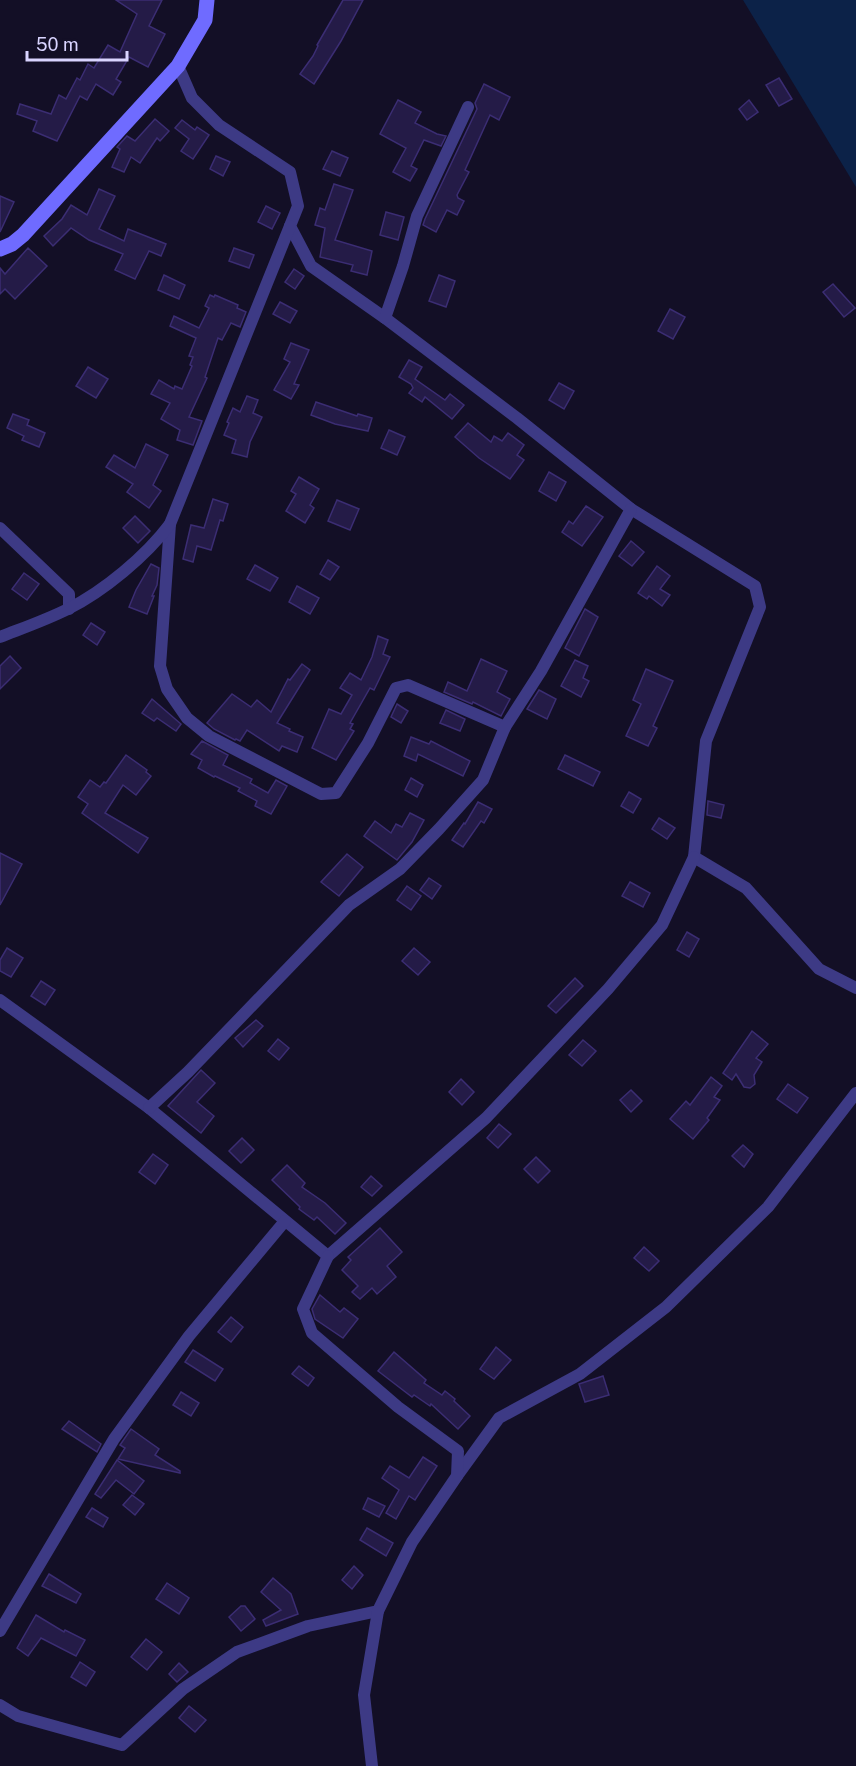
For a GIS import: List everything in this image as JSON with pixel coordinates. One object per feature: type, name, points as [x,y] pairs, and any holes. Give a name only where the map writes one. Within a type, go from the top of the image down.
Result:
[{"type":"main road","points":[[205,20],[207,0]]},
{"type":"main road","points":[[0,249],[12,244],[23,235],[178,66],[218,0]]},
{"type":"street","points":[[0,638],[69,609],[105,586],[157,542],[170,524],[298,206],[290,172],[219,125],[192,98],[178,66]]},
{"type":"street","points":[[385,318],[417,216],[468,107]]},
{"type":"street","points":[[290,226],[311,266],[385,318],[517,418],[631,509],[755,586],[760,608],[706,741],[694,857],[662,925],[608,989],[486,1118],[328,1256],[303,1309],[312,1333],[398,1407],[458,1451],[457,1476]]},
{"type":"street","points":[[148,1108],[188,1071],[349,905],[400,869],[483,780],[505,727],[541,671],[631,509]]},
{"type":"street","points":[[170,524],[160,666],[167,688],[187,718],[209,736],[321,794],[336,793],[368,743],[396,688],[408,685],[505,727]]},
{"type":"street","points":[[0,528],[69,594],[69,609]]},
{"type":"street","points":[[694,857],[746,888],[819,969],[856,988]]},
{"type":"street","points":[[0,1000],[148,1108],[328,1256]]},
{"type":"street","points":[[372,1766],[364,1695],[378,1611],[412,1542],[457,1476],[499,1418],[580,1374],[666,1307],[768,1207],[856,1093]]},
{"type":"street","points":[[0,1631],[114,1439],[189,1336],[285,1221]]},
{"type":"street","points":[[0,1705],[18,1716],[122,1745],[183,1689],[237,1652],[308,1626],[378,1611]]},
{"type":"water","points":[[743,0],[856,0],[856,187]]},
{"type":"building","points":[[116,0],[162,0],[149,26],[165,34],[148,67],[129,57],[116,79],[121,82],[113,95],[96,84],[87,100],[80,96],[57,141],[33,131],[37,121],[17,114],[20,104],[51,114],[59,95],[66,99],[77,78],[80,80],[88,64],[94,68],[108,45],[120,52],[137,14]]},
{"type":"building","points":[[343,0],[363,0],[314,84],[300,74],[313,56]]},
{"type":"building","points":[[779,78],[792,99],[779,106],[766,85]]},
{"type":"building","points":[[484,84],[510,97],[499,120],[490,115],[465,170],[469,172],[457,195],[464,201],[457,215],[447,210],[436,232],[423,225],[477,109],[475,103]]},
{"type":"building","points":[[398,100],[421,112],[415,123],[446,136],[441,146],[424,140],[411,166],[417,169],[410,181],[393,172],[406,148],[380,134]]},
{"type":"building","points":[[749,100],[758,112],[747,120],[739,109]]},
{"type":"building","points":[[155,119],[169,131],[160,141],[157,138],[140,163],[131,157],[124,172],[112,167],[120,149],[117,147],[127,136],[135,141]]},
{"type":"building","points":[[182,120],[195,130],[197,127],[209,135],[193,159],[181,151],[189,139],[175,128]]},
{"type":"building","points":[[332,151],[348,158],[340,176],[323,169]]},
{"type":"building","points":[[216,156],[230,162],[223,176],[210,169]]},
{"type":"building","points":[[334,184],[353,190],[335,240],[372,251],[367,275],[351,271],[353,265],[320,257],[325,228],[315,225],[320,208],[325,210]]},
{"type":"building","points":[[99,189],[115,196],[99,229],[124,241],[128,229],[166,244],[161,256],[149,251],[135,279],[115,270],[123,254],[89,240],[71,228],[53,246],[44,236],[62,219],[71,205],[87,215]]},
{"type":"building","points":[[0,196],[14,202],[0,232]]},
{"type":"building","points":[[266,206],[280,213],[272,229],[258,222]]},
{"type":"building","points":[[386,212],[404,217],[398,240],[380,235]]},
{"type":"building","points":[[28,248],[47,266],[15,299],[5,289],[0,294],[0,268],[5,274]]},
{"type":"building","points":[[234,248],[254,255],[249,268],[229,261]]},
{"type":"building","points":[[294,269],[304,276],[295,289],[285,282]]},
{"type":"building","points":[[164,275],[185,285],[179,299],[158,290]]},
{"type":"building","points":[[439,275],[455,281],[446,307],[429,301]]},
{"type":"building","points":[[833,284],[855,308],[844,317],[823,292]]},
{"type":"building","points":[[210,295],[238,305],[237,308],[246,312],[240,327],[231,323],[222,340],[218,338],[205,377],[207,378],[189,417],[202,421],[193,445],[177,440],[180,430],[161,419],[170,403],[151,394],[159,380],[174,389],[175,386],[182,389],[192,366],[190,365],[193,357],[189,356],[196,338],[170,326],[174,316],[199,328],[209,308],[205,306]]},
{"type":"building","points":[[280,302],[297,311],[290,323],[273,314]]},
{"type":"building","points":[[670,309],[685,317],[673,339],[658,331]]},
{"type":"building","points":[[291,343],[309,350],[294,384],[299,385],[291,399],[274,390],[290,362],[284,359]]},
{"type":"building","points":[[409,360],[422,367],[415,379],[445,400],[450,394],[464,405],[452,419],[425,397],[422,402],[409,393],[413,388],[411,384],[399,377]]},
{"type":"building","points":[[88,367],[108,379],[96,398],[76,386]]},
{"type":"building","points":[[559,383],[574,391],[564,409],[549,400]]},
{"type":"building","points":[[247,396],[258,400],[253,413],[262,417],[250,442],[247,457],[232,453],[236,440],[224,435],[233,408],[240,412]]},
{"type":"building","points":[[316,402],[357,416],[358,414],[372,418],[368,431],[335,424],[311,415]]},
{"type":"building","points":[[13,414],[29,420],[27,425],[45,433],[39,447],[22,440],[24,436],[7,428]]},
{"type":"building","points":[[468,423],[491,442],[494,436],[502,441],[508,433],[524,445],[517,455],[524,460],[510,479],[479,458],[455,437]]},
{"type":"building","points":[[389,430],[405,437],[397,455],[381,448]]},
{"type":"building","points":[[146,444],[168,455],[153,485],[161,491],[149,508],[127,492],[133,484],[106,467],[114,455],[135,468]]},
{"type":"building","points":[[549,472],[566,482],[556,501],[539,491]]},
{"type":"building","points":[[299,477],[319,489],[310,505],[314,508],[305,523],[286,511],[296,494],[291,491]]},
{"type":"building","points":[[213,499],[228,504],[223,521],[220,520],[211,550],[197,546],[193,562],[183,559],[191,525],[204,528]]},
{"type":"building","points":[[337,500],[359,509],[350,530],[328,521]]},
{"type":"building","points":[[586,506],[603,517],[582,546],[562,532],[569,521],[573,524]]},
{"type":"building","points":[[135,516],[150,531],[138,543],[123,528]]},
{"type":"building","points":[[631,541],[644,552],[632,566],[619,556]]},
{"type":"building","points":[[328,560],[339,567],[330,580],[320,574]]},
{"type":"building","points":[[151,564],[159,568],[157,585],[147,614],[129,607]]},
{"type":"building","points":[[255,565],[278,578],[270,591],[247,579]]},
{"type":"building","points":[[657,566],[670,576],[660,589],[670,595],[662,606],[649,596],[647,599],[638,593]]},
{"type":"building","points":[[24,573],[39,584],[27,600],[12,589]]},
{"type":"building","points":[[297,586],[319,598],[310,614],[289,602]]},
{"type":"building","points":[[585,609],[598,617],[579,656],[565,648]]},
{"type":"building","points":[[91,623],[105,632],[97,645],[83,635]]},
{"type":"building","points":[[378,636],[388,640],[383,654],[390,657],[374,690],[370,688],[350,723],[353,724],[350,729],[354,731],[336,760],[312,748],[329,709],[341,714],[352,695],[340,688],[350,673],[361,680],[372,657]]},
{"type":"building","points":[[10,656],[21,668],[0,689],[0,666]]},
{"type":"building","points":[[481,659],[507,671],[497,692],[510,699],[501,716],[473,702],[472,704],[444,692],[448,682],[467,691]]},
{"type":"building","points":[[575,660],[588,666],[583,678],[589,681],[581,697],[561,686]]},
{"type":"building","points":[[302,664],[310,670],[277,723],[303,737],[297,752],[282,746],[279,751],[247,730],[240,741],[235,740],[207,723],[232,694],[251,707],[257,700],[271,712],[288,679],[290,680]]},
{"type":"building","points":[[646,669],[673,681],[653,726],[657,728],[648,746],[626,736],[641,704],[633,700]]},
{"type":"building","points":[[539,690],[556,699],[547,719],[527,709]]},
{"type":"building","points":[[152,699],[181,724],[176,731],[157,718],[154,721],[142,713]]},
{"type":"building","points":[[397,704],[408,711],[401,723],[391,717]]},
{"type":"building","points":[[446,710],[465,719],[460,731],[440,723]]},
{"type":"building","points":[[411,737],[429,744],[431,741],[470,761],[463,776],[418,754],[416,761],[404,756]]},
{"type":"building","points":[[202,741],[228,755],[223,765],[252,779],[250,783],[268,793],[276,780],[287,786],[271,814],[255,806],[257,801],[238,791],[240,788],[198,768],[202,760],[191,754]]},
{"type":"building","points":[[126,755],[147,770],[146,772],[151,776],[136,795],[123,785],[105,813],[148,838],[138,853],[82,813],[88,804],[78,797],[90,780],[100,787],[104,782],[106,783]]},
{"type":"building","points":[[565,755],[600,772],[593,786],[558,769]]},
{"type":"building","points":[[411,778],[423,785],[417,797],[405,790]]},
{"type":"building","points":[[629,792],[641,799],[633,813],[621,806]]},
{"type":"building","points":[[708,801],[724,805],[721,818],[707,815]]},
{"type":"building","points":[[478,802],[492,809],[484,823],[481,821],[463,847],[452,840]]},
{"type":"building","points":[[410,813],[424,820],[412,842],[397,860],[364,836],[375,821],[391,833],[396,824],[402,827]]},
{"type":"building","points":[[659,818],[675,828],[667,839],[652,829]]},
{"type":"building","points":[[0,853],[22,864],[0,905]]},
{"type":"building","points":[[347,854],[363,867],[339,896],[321,882]]},
{"type":"building","points":[[429,878],[441,886],[432,899],[420,890]]},
{"type":"building","points":[[630,882],[650,893],[643,907],[622,896]]},
{"type":"building","points":[[407,886],[421,896],[411,910],[397,900]]},
{"type":"building","points":[[687,932],[699,939],[689,957],[677,950]]},
{"type":"building","points":[[7,948],[23,958],[11,977],[0,971],[0,960]]},
{"type":"building","points":[[414,948],[430,962],[418,975],[402,961]]},
{"type":"building","points":[[575,978],[583,986],[556,1013],[548,1006]]},
{"type":"building","points":[[41,981],[55,990],[45,1005],[31,996]]},
{"type":"building","points":[[256,1020],[263,1026],[243,1047],[235,1038]]},
{"type":"building","points":[[752,1031],[768,1044],[756,1058],[762,1062],[754,1075],[755,1084],[750,1088],[744,1087],[736,1074],[732,1080],[723,1073]]},
{"type":"building","points":[[278,1039],[289,1048],[279,1060],[268,1051]]},
{"type":"building","points":[[583,1040],[596,1051],[582,1066],[569,1055]]},
{"type":"building","points":[[201,1070],[215,1083],[197,1102],[214,1116],[201,1133],[168,1106]]},
{"type":"building","points":[[711,1077],[722,1086],[714,1097],[720,1100],[707,1118],[709,1120],[693,1139],[670,1119],[686,1101],[690,1105]]},
{"type":"building","points":[[461,1079],[474,1092],[462,1105],[449,1092]]},
{"type":"building","points":[[788,1084],[808,1098],[797,1113],[777,1099]]},
{"type":"building","points":[[631,1090],[642,1101],[631,1112],[620,1100]]},
{"type":"building","points":[[499,1124],[511,1134],[498,1148],[487,1138]]},
{"type":"building","points":[[242,1138],[254,1150],[241,1163],[229,1151]]},
{"type":"building","points":[[743,1145],[753,1154],[744,1167],[732,1156]]},
{"type":"building","points":[[153,1154],[168,1165],[155,1184],[139,1172]]},
{"type":"building","points":[[536,1157],[550,1171],[538,1183],[524,1169]]},
{"type":"building","points":[[287,1165],[305,1183],[302,1187],[325,1203],[346,1223],[335,1234],[317,1217],[314,1220],[299,1209],[300,1207],[272,1180]]},
{"type":"building","points":[[371,1176],[382,1186],[372,1196],[361,1187]]},
{"type":"building","points":[[380,1228],[402,1252],[387,1266],[396,1277],[377,1294],[372,1288],[360,1299],[352,1292],[358,1286],[342,1270],[351,1260],[348,1257]]},
{"type":"building","points":[[644,1247],[659,1261],[649,1271],[634,1258]]},
{"type":"building","points":[[320,1295],[340,1312],[344,1308],[358,1319],[343,1338],[315,1319],[312,1309]]},
{"type":"building","points":[[231,1317],[243,1327],[231,1342],[218,1332]]},
{"type":"building","points":[[496,1347],[511,1360],[494,1379],[480,1369]]},
{"type":"building","points":[[193,1350],[223,1369],[215,1381],[185,1362]]},
{"type":"building","points":[[394,1352],[426,1380],[424,1383],[442,1395],[445,1391],[470,1416],[458,1429],[431,1404],[430,1406],[414,1395],[412,1397],[378,1371]]},
{"type":"building","points":[[299,1366],[314,1378],[308,1386],[292,1374]]},
{"type":"building","points":[[603,1376],[609,1395],[585,1402],[579,1384]]},
{"type":"building","points":[[181,1392],[199,1403],[191,1416],[173,1405]]},
{"type":"building","points":[[69,1421],[101,1444],[97,1452],[62,1429]]},
{"type":"building","points":[[131,1429],[159,1449],[155,1455],[180,1473],[118,1459],[125,1448],[120,1445]]},
{"type":"building","points":[[423,1457],[437,1466],[415,1500],[409,1496],[396,1519],[386,1513],[399,1490],[382,1478],[390,1466],[409,1478]]},
{"type":"building","points":[[117,1460],[144,1481],[134,1494],[116,1480],[101,1498],[95,1494]]},
{"type":"building","points":[[132,1495],[144,1504],[135,1515],[123,1505]]},
{"type":"building","points":[[368,1498],[385,1506],[379,1517],[363,1509]]},
{"type":"building","points":[[92,1508],[108,1518],[103,1527],[86,1517]]},
{"type":"building","points":[[367,1528],[393,1543],[386,1556],[360,1540]]},
{"type":"building","points":[[354,1566],[363,1575],[352,1589],[342,1580]]},
{"type":"building","points":[[49,1574],[81,1594],[76,1603],[42,1586]]},
{"type":"building","points":[[273,1578],[291,1594],[298,1614],[266,1626],[263,1620],[281,1610],[261,1592]]},
{"type":"building","points":[[167,1583],[189,1598],[179,1614],[156,1599]]},
{"type":"building","points":[[241,1606],[245,1606],[255,1619],[241,1631],[229,1617]]},
{"type":"building","points":[[36,1615],[64,1632],[65,1630],[85,1640],[76,1656],[41,1638],[28,1656],[17,1648]]},
{"type":"building","points":[[146,1639],[162,1652],[147,1670],[131,1657]]},
{"type":"building","points":[[80,1662],[95,1672],[86,1686],[71,1677]]},
{"type":"building","points":[[179,1663],[188,1672],[177,1682],[169,1674]]},
{"type":"building","points":[[189,1706],[206,1720],[195,1732],[179,1718]]}]
